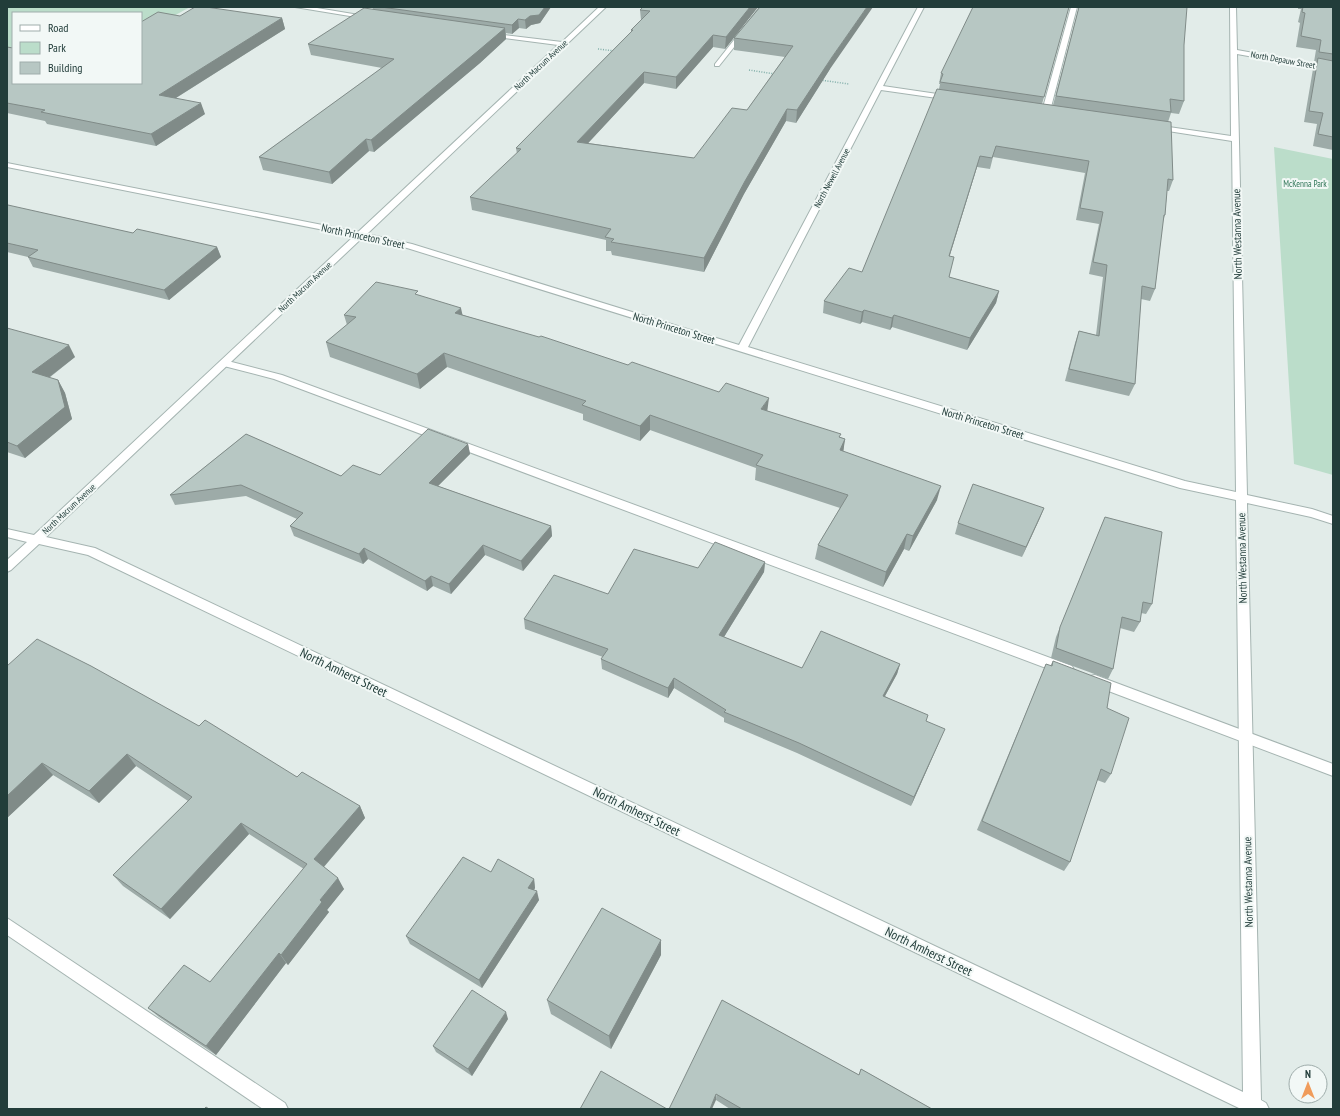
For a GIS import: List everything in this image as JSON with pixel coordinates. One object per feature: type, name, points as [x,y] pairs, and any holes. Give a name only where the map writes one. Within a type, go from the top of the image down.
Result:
[{"type":"street","points":[[298,7],[376,18]]},
{"type":"street","name":"North Macrum Avenue","points":[[7,567],[603,7]]},
{"type":"street","points":[[717,65],[763,7]]},
{"type":"street","name":"North Newell Avenue","points":[[742,349],[921,7]]},
{"type":"street","points":[[1046,111],[1074,7]]},
{"type":"street","name":"North Westanna Avenue","points":[[1233,7],[1241,498],[1255,1108]]},
{"type":"street","points":[[485,33],[564,44]]},
{"type":"street","name":"North Depauw Street","points":[[1233,51],[1333,69]]},
{"type":"street","points":[[879,88],[963,100]]},
{"type":"street","points":[[1148,126],[1235,139]]},
{"type":"street","name":"North Princeton Street","points":[[7,165],[361,235],[409,246],[1184,485],[1312,513],[1333,520]]},
{"type":"street","points":[[224,363],[286,380],[1246,736],[1333,770]]},
{"type":"street","name":"North Amherst Street","points":[[7,533],[91,550],[1255,1108]]},
{"type":"street","points":[[7,926],[279,1109]]},
{"type":"green space","points":[[7,7],[190,7],[142,33],[142,12],[12,12],[12,56],[7,55]]},
{"type":"green space","name":"McKenna Park","points":[[1274,147],[1333,159],[1333,475],[1294,464]]},
{"type":"building","points":[[195,7],[206,7],[282,18],[159,95],[201,103],[151,134],[41,112],[45,110],[7,103],[7,47],[12,48],[12,84],[142,84],[142,21],[158,12],[180,16]]},
{"type":"building","points":[[381,7],[545,7],[539,15],[530,16],[525,20],[518,19],[512,25]]},
{"type":"building","points":[[643,7],[750,7],[726,37],[713,35],[676,77],[644,72],[577,142],[694,158],[732,108],[747,110],[793,46],[734,38],[760,7],[867,7],[797,110],[787,109],[745,181],[704,258],[611,242],[614,239],[605,237],[611,229],[470,197],[521,149],[516,148],[633,30],[631,30],[650,11],[640,10]]},
{"type":"building","points":[[973,7],[1069,7],[1044,97],[940,82],[943,74],[941,73]]},
{"type":"building","points":[[1079,7],[1187,7],[1184,45],[1184,101],[1170,99],[1171,112],[1056,96]]},
{"type":"building","points":[[1303,7],[1333,7],[1333,54],[1319,52],[1321,40],[1301,36],[1305,13],[1302,12]]},
{"type":"building","points":[[364,8],[505,28],[371,140],[366,139],[329,172],[259,157],[394,59],[308,44]]},
{"type":"building","points":[[1318,58],[1333,61],[1333,137],[1318,134],[1323,113],[1309,111]]},
{"type":"building","points":[[937,89],[1171,122],[1173,180],[1168,179],[1165,215],[1155,289],[1142,286],[1135,384],[1069,369],[1079,331],[1099,336],[1107,265],[1093,262],[1103,212],[1080,208],[1089,161],[996,146],[992,158],[980,156],[949,256],[954,257],[949,277],[999,291],[970,338],[894,315],[892,318],[864,310],[862,312],[824,301],[849,268],[862,272]]},
{"type":"building","points":[[8,205],[133,233],[137,229],[217,247],[164,290],[28,257],[38,250],[7,243]]},
{"type":"building","points":[[376,282],[418,291],[415,294],[461,308],[455,313],[539,337],[541,336],[628,365],[632,362],[719,392],[726,383],[769,398],[761,409],[841,434],[839,437],[845,439],[840,450],[941,486],[913,536],[907,534],[886,572],[818,545],[848,495],[756,465],[763,455],[650,415],[640,426],[582,405],[586,401],[444,353],[417,374],[326,342],[356,317],[344,315]]},
{"type":"building","points":[[7,328],[69,345],[32,372],[58,380],[65,407],[17,446],[7,442]]},
{"type":"building","points":[[428,429],[468,444],[429,483],[551,526],[521,561],[483,545],[449,584],[431,576],[425,581],[364,548],[359,554],[290,526],[303,513],[241,485],[170,495],[246,434],[341,476],[353,465],[380,475]]},
{"type":"building","points":[[973,484],[1044,508],[1026,547],[958,523]]},
{"type":"building","points":[[1105,517],[1162,532],[1152,604],[1143,602],[1140,622],[1122,617],[1113,669],[1056,648],[1060,627]]},
{"type":"building","points":[[715,542],[765,562],[719,635],[802,668],[821,631],[900,664],[883,696],[928,715],[926,721],[945,729],[914,797],[799,743],[724,712],[726,710],[674,678],[668,688],[601,659],[608,649],[524,619],[554,575],[608,594],[634,549],[698,568]]},
{"type":"building","points":[[37,639],[91,666],[199,726],[205,720],[297,777],[302,772],[360,806],[314,859],[338,878],[320,900],[322,902],[281,955],[279,953],[206,1046],[148,1008],[184,965],[210,982],[307,864],[241,823],[161,909],[113,875],[192,797],[127,754],[89,791],[42,763],[7,796],[7,666]]},
{"type":"building","points":[[1053,661],[1111,683],[1107,708],[1129,718],[1111,774],[1101,769],[1070,862],[982,821],[1046,664],[1052,666]]},
{"type":"building","points":[[463,857],[491,872],[498,859],[534,879],[528,888],[537,891],[479,980],[406,936]]},
{"type":"building","points":[[602,908],[661,940],[609,1036],[547,1000]]},
{"type":"building","points":[[472,990],[506,1012],[468,1069],[433,1046]]},
{"type":"building","points":[[722,1000],[859,1075],[861,1069],[932,1109],[742,1109],[716,1094],[710,1109],[669,1109]]},
{"type":"building","points":[[601,1071],[667,1109],[580,1109]]}]
